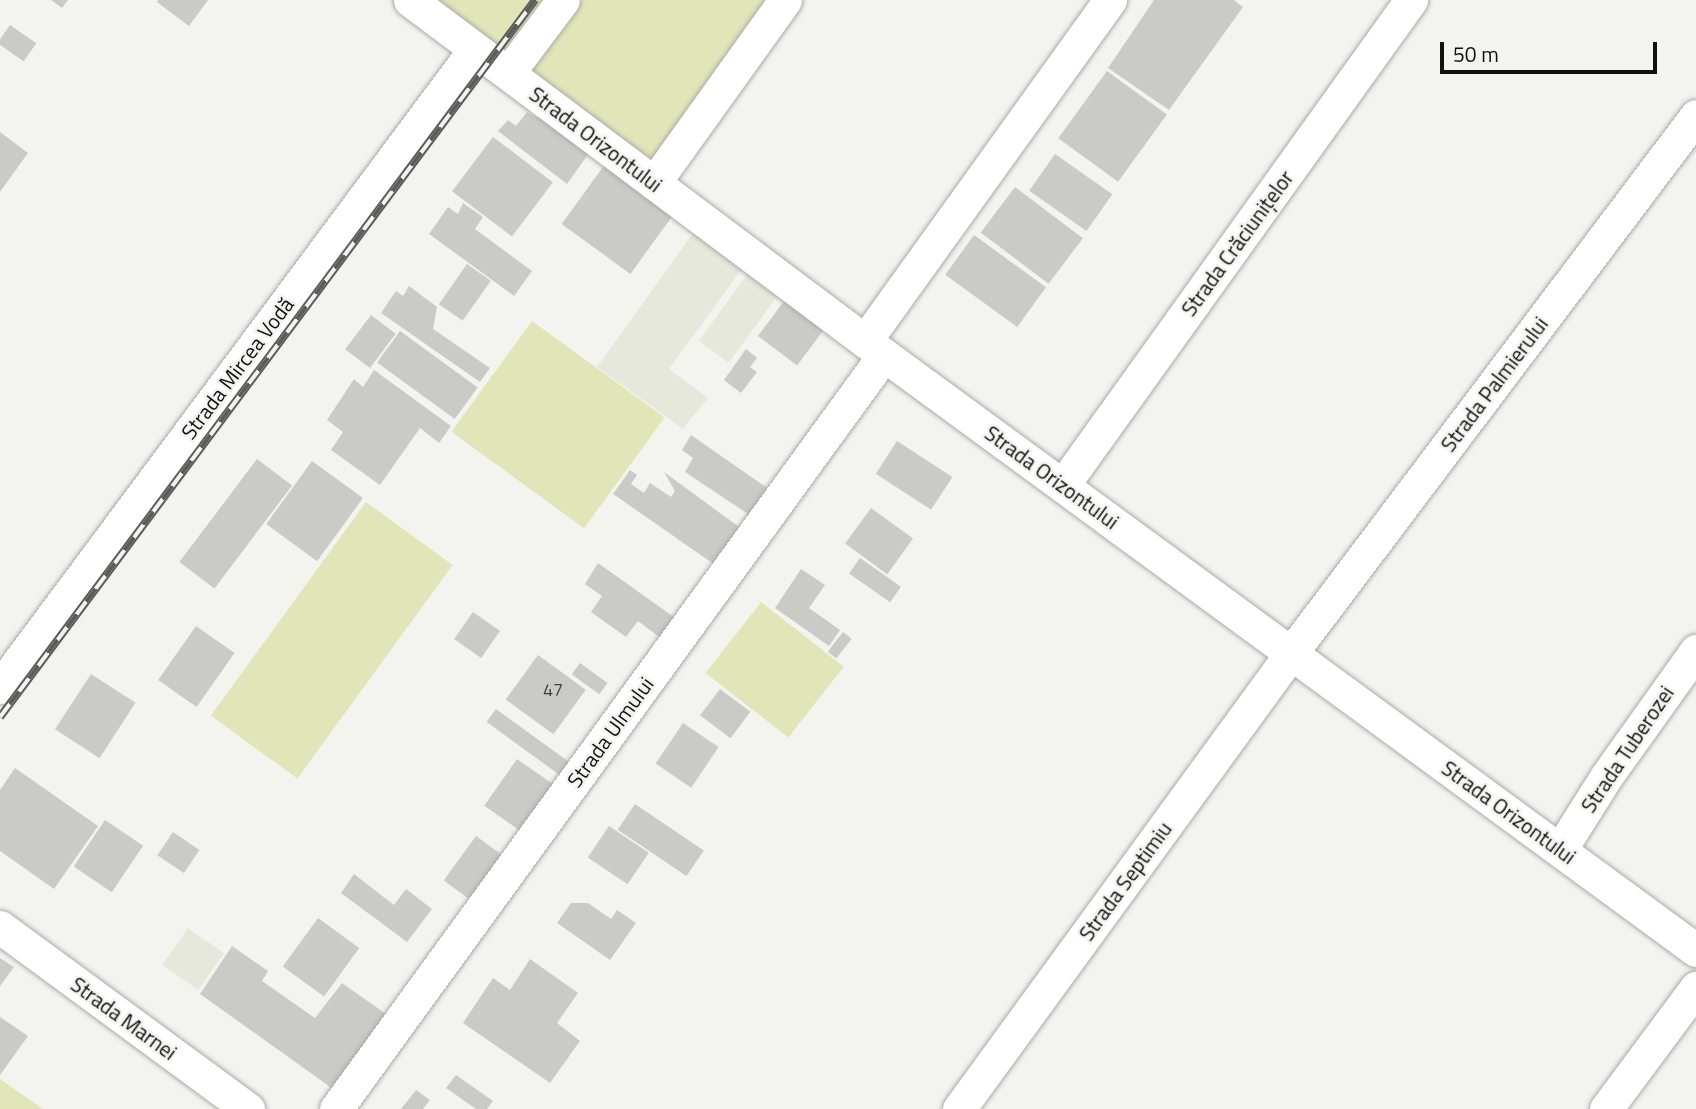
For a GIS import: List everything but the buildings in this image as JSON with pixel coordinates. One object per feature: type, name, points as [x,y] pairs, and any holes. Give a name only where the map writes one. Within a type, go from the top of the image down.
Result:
[{"type":"street","name":"Strada Orizontului","points":[[410,0],[875,348],[1696,950]]},
{"type":"street","points":[[508,74],[563,0]]},
{"type":"street","points":[[654,183],[785,0]]},
{"type":"street","name":"Strada Ulmului","points":[[336,1109],[875,348],[1110,0]]},
{"type":"street","name":"Strada Crăciunițelor","points":[[1063,485],[1411,0]]},
{"type":"street","name":"Strada Mircea Vodă","points":[[0,687],[475,49]]},
{"type":"street","name":"Strada Palmierului","points":[[1292,652],[1696,116]]},
{"type":"street","name":"Strada Tuberozei","points":[[1559,850],[1606,777],[1696,651]]},
{"type":"street","name":"Strada Septimiu","points":[[959,1109],[1292,652]]},
{"type":"street","name":"Strada Marnei","points":[[0,927],[248,1109]]},
{"type":"street","points":[[1606,1109],[1696,988]]},
{"type":"shaded area","points":[[699,225],[749,259],[669,369],[708,398],[683,429],[597,367]]},
{"type":"shaded area","points":[[754,265],[784,287],[729,363],[699,341]]},
{"type":"shaded area","points":[[188,928],[224,953],[198,990],[162,965]]},
{"type":"green space","points":[[438,0],[784,0],[661,167]]},
{"type":"green space","points":[[532,321],[665,417],[584,528],[451,432]]},
{"type":"green space","points":[[366,502],[453,565],[297,778],[211,716]]},
{"type":"green space","points":[[761,602],[844,667],[788,738],[706,673]]},
{"type":"green space","points":[[0,1079],[43,1109],[0,1109]]},
{"type":"railway","points":[[0,717],[535,0]]}]
